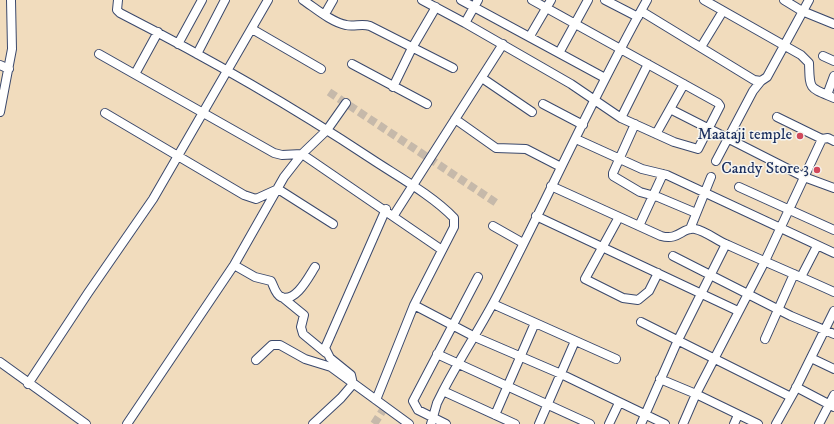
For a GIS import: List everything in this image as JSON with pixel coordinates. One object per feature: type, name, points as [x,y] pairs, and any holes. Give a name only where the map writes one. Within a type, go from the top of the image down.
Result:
[{"type":"street","points":[[0,112],[10,69],[12,49],[11,0]]},
{"type":"street","points":[[118,0],[117,10],[120,13],[158,32],[228,71],[327,130],[412,186],[454,218],[454,227],[414,305],[376,400]]},
{"type":"street","points":[[178,44],[202,0]]},
{"type":"street","points":[[197,54],[225,0]]},
{"type":"street","points":[[28,384],[88,293],[153,199],[268,0]]},
{"type":"street","points":[[302,0],[344,24],[363,24],[370,26],[453,68]]},
{"type":"street","points":[[325,14],[333,0]]},
{"type":"street","points":[[422,0],[503,44],[595,99],[621,118],[674,142],[698,149],[720,106],[684,84],[532,0]]},
{"type":"street","points":[[461,0],[476,4],[604,78]]},
{"type":"street","points":[[530,36],[551,0]]},
{"type":"street","points":[[559,52],[588,0]]},
{"type":"street","points":[[605,0],[639,14],[701,47],[754,80],[761,81]]},
{"type":"street","points":[[432,421],[443,391],[493,304],[583,125],[604,78],[647,0]]},
{"type":"street","points":[[704,0],[769,38],[786,44],[806,58],[809,63],[808,82],[810,86],[830,96],[834,76]]},
{"type":"street","points":[[784,0],[802,11],[834,24]]},
{"type":"street","points":[[716,161],[753,91],[761,81],[767,77],[809,0]]},
{"type":"street","points":[[465,23],[476,4]]},
{"type":"street","points":[[393,87],[412,48],[436,7]]},
{"type":"street","points":[[701,47],[723,11]]},
{"type":"street","points":[[252,29],[321,69]]},
{"type":"street","points":[[135,74],[158,32]]},
{"type":"street","points":[[394,215],[503,44]]},
{"type":"street","points":[[100,54],[274,153],[282,155],[302,154],[394,215],[442,250]]},
{"type":"street","points":[[823,56],[834,61]]},
{"type":"street","points":[[352,64],[427,104]]},
{"type":"street","points":[[621,118],[648,64]]},
{"type":"street","points":[[0,65],[10,69]]},
{"type":"street","points":[[482,78],[532,112]]},
{"type":"street","points":[[656,134],[684,84]]},
{"type":"street","points":[[127,424],[234,265],[284,176],[302,154],[327,130],[346,103]]},
{"type":"street","points":[[543,104],[583,125]]},
{"type":"street","points":[[670,109],[804,177],[834,188]]},
{"type":"street","points":[[105,113],[251,198],[256,199],[278,189]]},
{"type":"street","points":[[777,117],[822,139],[828,138],[834,141]]},
{"type":"street","points":[[455,119],[496,148],[526,149],[561,167]]},
{"type":"street","points":[[634,124],[613,173],[616,179],[640,192],[696,213]]},
{"type":"street","points":[[576,139],[650,172],[663,174],[743,209],[780,229],[834,253]]},
{"type":"street","points":[[683,424],[696,394],[747,293],[765,261],[822,139]]},
{"type":"street","points":[[639,226],[663,174]]},
{"type":"street","points":[[690,229],[711,177]]},
{"type":"street","points":[[551,186],[669,238],[676,237],[690,229],[698,230],[834,292]]},
{"type":"street","points":[[739,188],[788,211],[834,230]]},
{"type":"street","points":[[278,189],[333,224]]},
{"type":"street","points":[[326,353],[325,348],[386,210]]},
{"type":"street","points":[[536,216],[738,311]]},
{"type":"street","points":[[619,217],[585,280],[623,298],[638,300],[649,291],[658,273]]},
{"type":"street","points":[[493,226],[523,243]]},
{"type":"street","points":[[641,424],[644,414],[678,340],[726,244]]},
{"type":"street","points":[[765,339],[778,309],[817,246]]},
{"type":"street","points":[[673,256],[778,309],[824,331],[834,334]]},
{"type":"street","points":[[234,265],[255,277],[271,281],[275,291],[304,315],[301,327],[303,334],[351,375],[353,384]]},
{"type":"street","points":[[282,297],[290,297],[297,292],[315,267]]},
{"type":"street","points":[[446,424],[432,421],[418,410],[413,401],[478,277]]},
{"type":"street","points":[[493,304],[616,359]]},
{"type":"street","points":[[414,305],[475,337],[561,374],[665,424]]},
{"type":"street","points":[[776,424],[834,311]]},
{"type":"street","points":[[641,322],[791,397]]},
{"type":"street","points":[[495,414],[535,323]]},
{"type":"street","points":[[539,424],[575,341]]},
{"type":"street","points":[[256,360],[272,345],[280,345],[304,359],[331,367],[409,424]]},
{"type":"street","points":[[437,354],[508,385],[590,424]]},
{"type":"street","points":[[811,358],[834,369]]},
{"type":"street","points":[[0,362],[28,384],[86,424]]},
{"type":"street","points":[[660,379],[696,394],[758,424]]},
{"type":"street","points":[[313,424],[342,398],[353,384]]},
{"type":"street","points":[[796,387],[832,406]]},
{"type":"street","points":[[443,391],[515,424]]},
{"type":"street","points":[[819,424],[832,406],[834,395]]},
{"type":"street","points":[[609,424],[619,403]]},
{"type":"street","points":[[734,424],[738,415]]},
{"type":"tunnel","points":[[329,92],[498,204]]},
{"type":"tunnel","points":[[374,424],[385,407]]},
{"type":"place","name":"Maataji temple","points":[[800,136]]},
{"type":"place","name":"Candy Store 3","points":[[817,170]]}]
